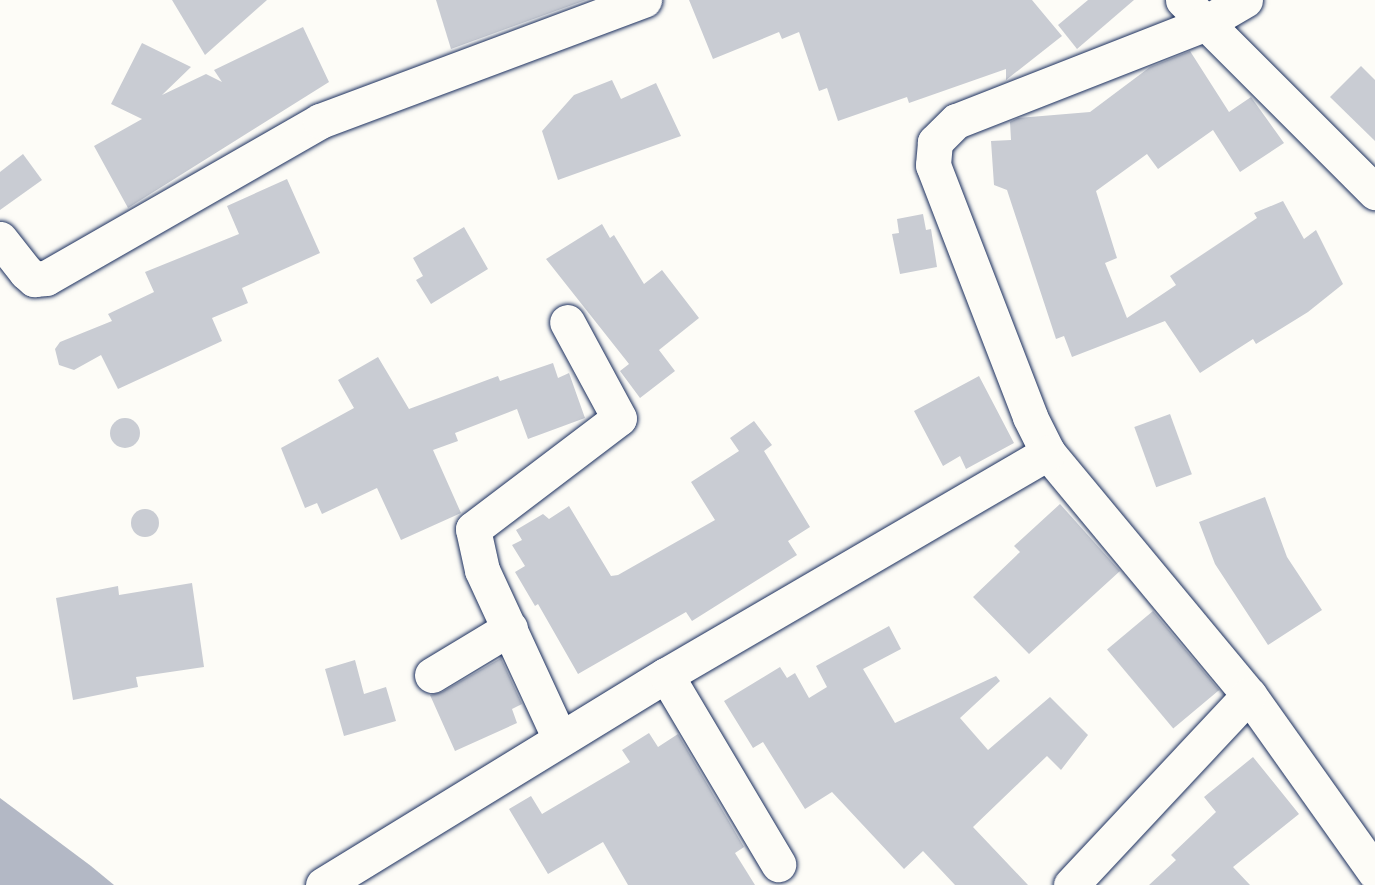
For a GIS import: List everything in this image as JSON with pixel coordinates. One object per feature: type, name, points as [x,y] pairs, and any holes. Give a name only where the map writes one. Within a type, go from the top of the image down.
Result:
[{"type":"street","points":[[0,239],[34,279],[46,278],[320,121],[644,0]]},
{"type":"street","points":[[1245,0],[1194,12],[956,121],[935,142],[933,165],[1030,417],[1048,453],[1249,695],[1375,872]]},
{"type":"street","points":[[1194,12],[1375,192]]},
{"type":"street","points":[[560,739],[482,570],[473,529],[619,418],[567,322]]},
{"type":"street","points":[[323,885],[666,675],[1048,453]]},
{"type":"street","points":[[432,676],[510,628]]},
{"type":"street","points":[[666,675],[778,864]]},
{"type":"street","points":[[1071,885],[1249,695]]},
{"type":"shaded area","points":[[0,798],[91,866],[114,885],[0,885]]},
{"type":"building","points":[[172,0],[267,0],[205,55]]},
{"type":"building","points":[[436,0],[586,0],[451,49]]},
{"type":"building","points":[[689,0],[1032,0],[1062,36],[1006,80],[1006,69],[909,103],[907,97],[838,121],[827,88],[819,91],[799,32],[782,39],[779,32],[713,59]]},
{"type":"building","points":[[1088,0],[1134,0],[1077,49],[1058,25]]},
{"type":"building","points":[[303,27],[329,82],[128,208],[94,146],[142,119],[111,104],[142,43],[191,67],[162,95],[206,74],[222,82],[214,70]]},
{"type":"building","points":[[1190,51],[1229,112],[1251,97],[1284,143],[1240,172],[1213,130],[1158,169],[1147,154],[1096,191],[1117,258],[1105,263],[1127,318],[1176,285],[1170,276],[1257,218],[1254,213],[1283,201],[1304,239],[1316,230],[1343,284],[1308,312],[1256,344],[1253,339],[1200,373],[1165,321],[1072,357],[1064,336],[1056,339],[1007,190],[994,185],[991,141],[1011,140],[1010,122],[1018,118],[1090,112],[1150,67]]},
{"type":"building","points":[[1361,66],[1375,80],[1375,141],[1330,97]]},
{"type":"building","points":[[612,80],[621,99],[656,83],[681,136],[558,180],[542,131],[574,95]]},
{"type":"building","points":[[23,154],[42,180],[0,210],[0,172]]},
{"type":"building","points":[[287,179],[320,253],[242,288],[248,303],[212,318],[222,341],[118,389],[101,355],[74,370],[59,365],[55,349],[60,342],[112,321],[108,314],[154,292],[145,272],[239,234],[227,206]]},
{"type":"building","points":[[923,214],[926,230],[931,229],[937,267],[900,274],[892,234],[899,233],[897,219]]},
{"type":"building","points":[[602,224],[610,238],[614,235],[644,284],[662,270],[699,318],[659,350],[675,371],[640,398],[620,371],[629,364],[546,259]]},
{"type":"building","points":[[464,227],[488,269],[431,304],[416,280],[423,276],[413,258]]},
{"type":"building","points":[[378,357],[409,409],[498,376],[500,381],[553,363],[558,378],[569,373],[585,418],[528,439],[517,409],[455,433],[458,441],[433,450],[461,513],[401,540],[377,488],[322,514],[317,503],[305,508],[281,448],[354,408],[338,380]]},
{"type":"building","points":[[979,376],[1014,443],[966,469],[960,456],[943,466],[914,411]]},
{"type":"building","points":[[1170,414],[1192,474],[1156,487],[1134,427]]},
{"type":"building","points":[[125,418],[136,422],[140,433],[136,444],[125,448],[114,444],[110,433],[114,422]]},
{"type":"building","points":[[754,421],[772,445],[764,451],[810,527],[788,541],[797,555],[692,621],[686,612],[578,674],[538,604],[535,606],[515,572],[525,566],[512,545],[522,540],[516,530],[543,514],[549,519],[569,506],[611,576],[618,575],[715,520],[691,482],[739,451],[730,438]]},
{"type":"building","points":[[1265,497],[1287,557],[1322,610],[1268,645],[1215,564],[1199,522]]},
{"type":"building","points":[[1060,504],[1120,571],[1029,654],[973,597],[1020,552],[1014,546]]},
{"type":"building","points":[[145,509],[155,513],[159,523],[155,533],[145,537],[135,533],[131,523],[135,513]]},
{"type":"building","points":[[192,583],[204,667],[136,677],[138,687],[73,700],[56,598],[118,586],[119,595]]},
{"type":"building","points":[[1153,611],[1219,690],[1173,728],[1107,650]]},
{"type":"building","points":[[889,626],[901,649],[863,669],[895,723],[996,676],[1000,681],[960,718],[988,750],[1050,697],[1088,735],[1061,770],[1047,756],[973,827],[1028,885],[955,885],[923,851],[904,869],[832,792],[805,809],[763,742],[753,748],[724,701],[780,667],[787,678],[795,673],[809,698],[827,687],[816,666]]},
{"type":"building","points":[[501,658],[522,704],[512,709],[517,723],[455,751],[430,695],[442,692]]},
{"type":"building","points":[[355,660],[364,694],[386,687],[396,721],[344,736],[325,669]]},
{"type":"building","points":[[649,733],[658,747],[678,734],[744,847],[735,853],[755,885],[628,885],[603,842],[548,874],[509,809],[531,796],[542,814],[630,762],[622,750]]},
{"type":"building","points":[[1253,757],[1299,814],[1233,867],[1250,885],[1149,885],[1176,860],[1171,855],[1216,812],[1204,797]]}]
